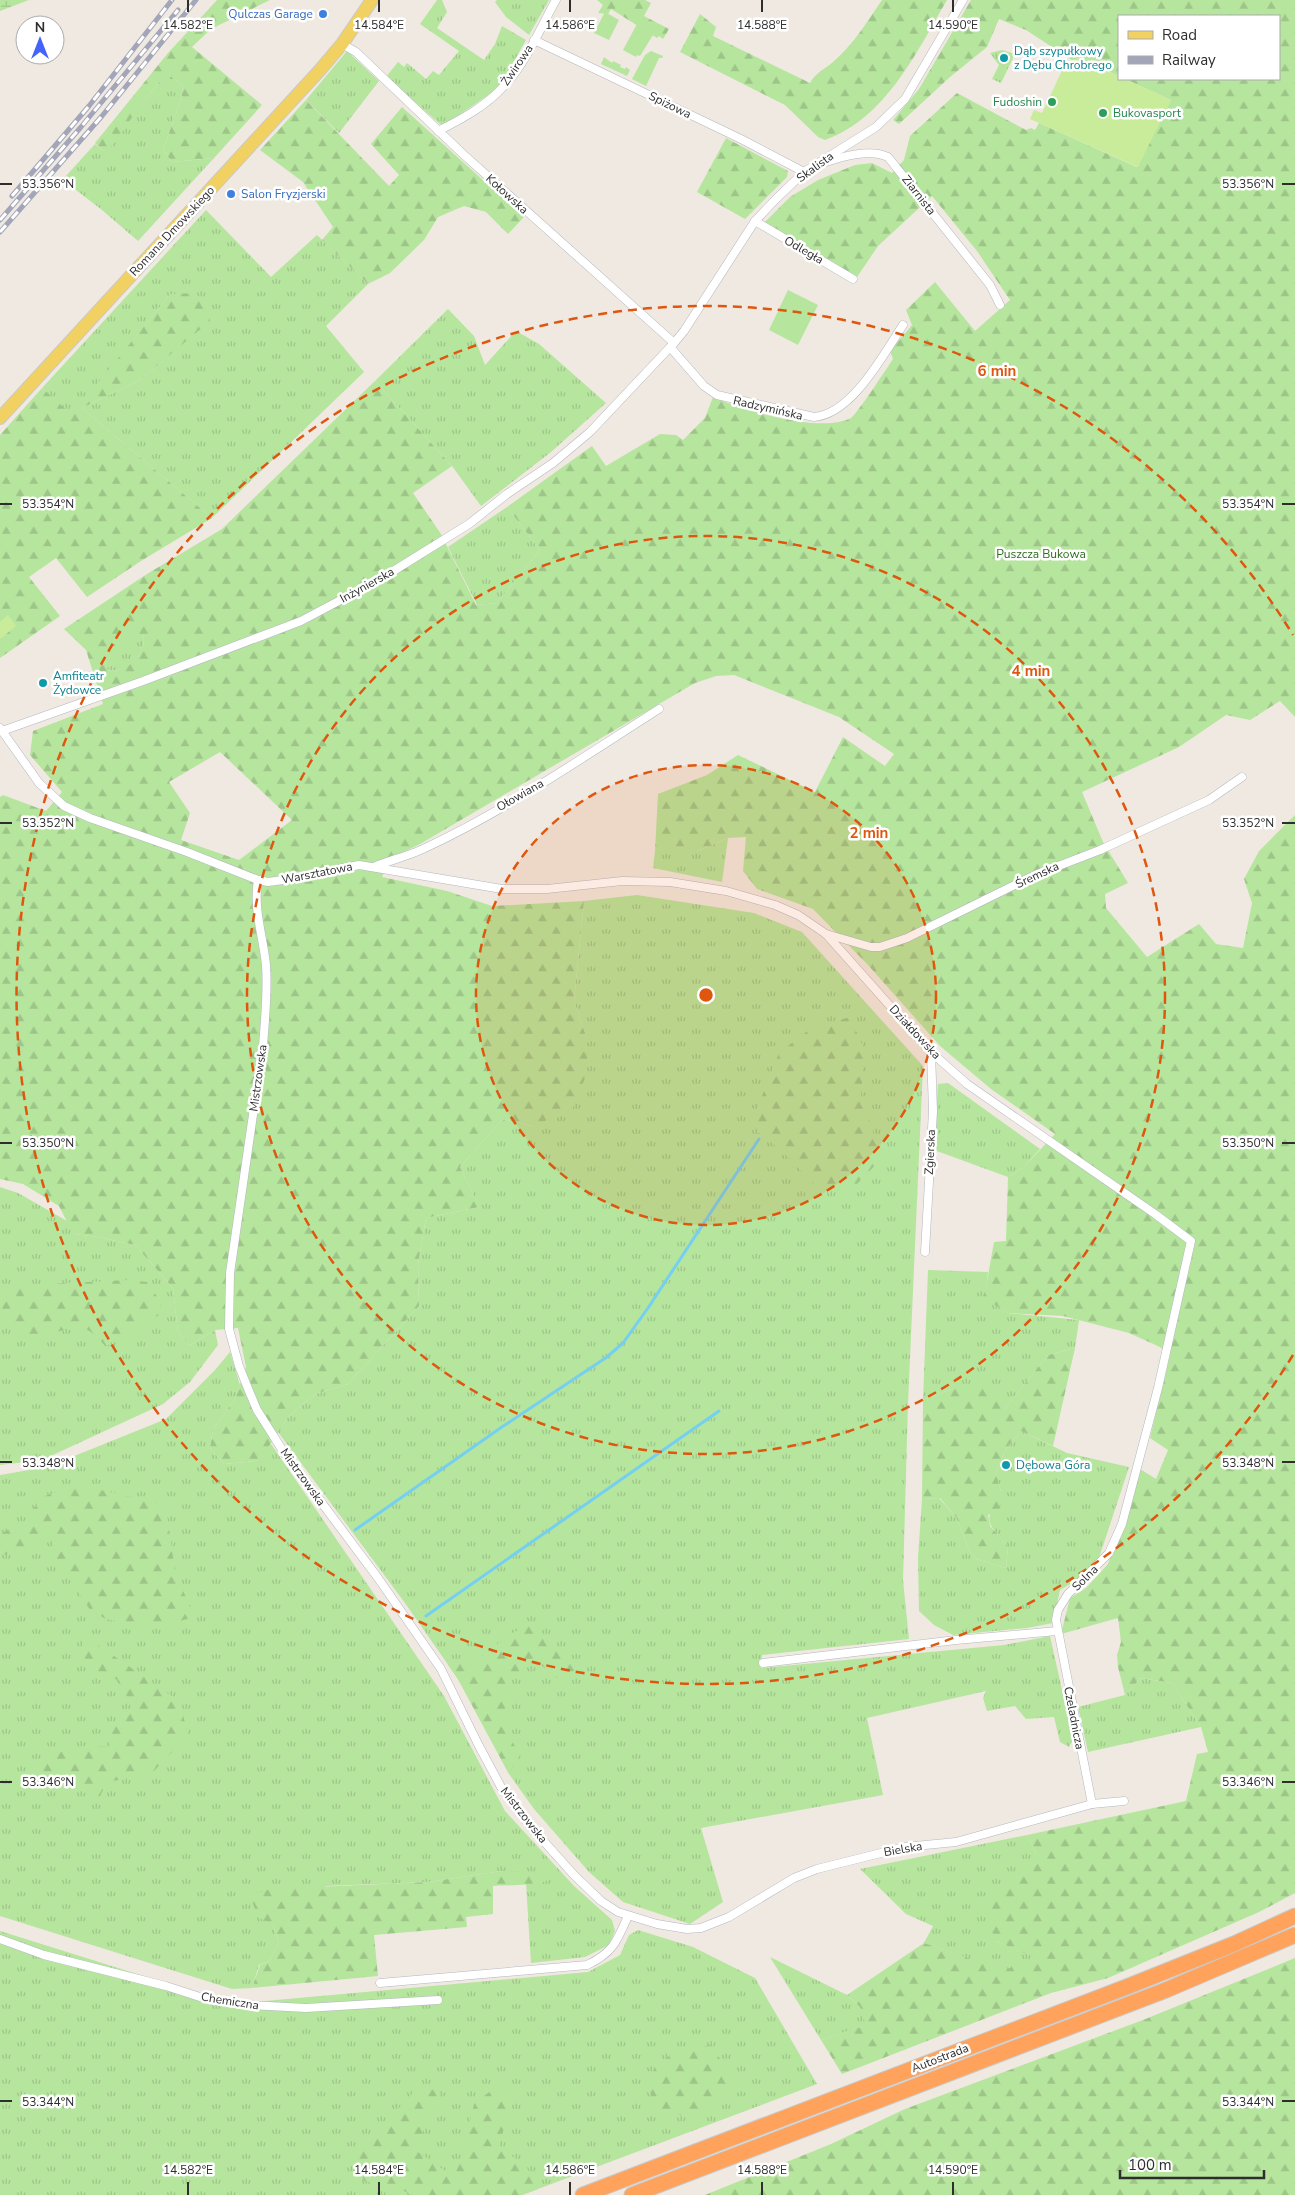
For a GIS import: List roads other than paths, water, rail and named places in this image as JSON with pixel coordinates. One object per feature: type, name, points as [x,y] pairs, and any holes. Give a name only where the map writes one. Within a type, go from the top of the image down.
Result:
[{"type":"highway","name":"Autostrada","points":[[583,2195],[1202,1957],[1295,1916]]},
{"type":"highway","name":"Autostrada","points":[[632,2195],[1190,1981],[1295,1935]]},
{"type":"main road","name":"Romana Dmowskiego","points":[[0,418],[303,89],[342,44],[372,0]]},
{"type":"street","name":"Żwirowa","points":[[438,131],[486,103],[505,85],[534,40],[556,0]]},
{"type":"street","name":"Skalista","points":[[672,345],[688,325],[755,221],[804,172],[876,127],[898,107],[910,90],[962,0]]},
{"type":"street","name":"Spiżowa","points":[[534,40],[727,132],[804,172]]},
{"type":"street","name":"Kołowska","points":[[342,44],[356,52],[438,131],[672,345]]},
{"type":"street","name":"Ziarnista","points":[[804,172],[837,159],[873,154],[881,154],[888,157],[990,285],[1000,304]]},
{"type":"street","name":"Odległa","points":[[755,221],[853,279]]},
{"type":"street","name":"Radzymińska","points":[[672,345],[704,386],[717,395],[814,418],[830,414],[848,400],[903,325]]},
{"type":"street","name":"Inżynierska","points":[[1,730],[143,681],[301,621],[382,578],[469,524],[590,432],[672,345]]},
{"type":"street","name":"Ołowiana","points":[[374,866],[422,850],[479,819],[538,785],[658,709]]},
{"type":"street","name":"Warsztatowa","points":[[1,730],[39,783],[64,806],[90,818],[187,852],[258,880],[283,880],[346,866],[374,866],[502,889],[547,889],[622,881]]},
{"type":"street","name":"Śremska","points":[[826,934],[872,947],[880,947],[907,938],[1035,875],[1100,850],[1209,800],[1242,777]]},
{"type":"street","name":"Mistrzowska","points":[[258,880],[256,903],[266,966],[264,1033],[230,1273],[229,1329],[239,1366],[257,1410],[283,1451],[378,1578],[441,1669],[478,1746],[512,1804],[582,1883],[605,1905],[628,1916],[670,1927],[693,1929]]},
{"type":"street","name":"Działdowska","points":[[622,881],[670,882],[753,897],[798,915],[826,934],[931,1052],[967,1084],[1156,1214],[1191,1241]]},
{"type":"street","name":"Zgierska","points":[[925,1252],[933,1111],[931,1052]]},
{"type":"street","name":"Solna","points":[[1057,1631],[1056,1620],[1063,1602],[1109,1553],[1122,1524],[1158,1388],[1191,1241]]},
{"type":"street","points":[[763,1663],[956,1640],[1057,1631]]},
{"type":"street","name":"Czeladnicza","points":[[1057,1631],[1092,1804]]},
{"type":"street","name":"Bielska","points":[[693,1929],[719,1922],[794,1878],[817,1869],[905,1847],[956,1842],[1092,1804],[1124,1801]]},
{"type":"street","points":[[380,1984],[587,1965],[605,1956],[628,1916]]},
{"type":"street","name":"Chemiczna","points":[[0,1939],[44,1955],[166,1986],[206,1999],[239,2004],[306,2008],[438,2000]]},
{"type":"waterway","points":[[355,1530],[499,1429],[607,1357],[623,1343],[759,1139]]},
{"type":"waterway","points":[[426,1616],[719,1411]]},
{"type":"railway","points":[[12,196],[89,106],[172,0]]},
{"type":"railway","points":[[0,232],[102,116],[196,0]]},
{"type":"railway","points":[[0,220],[81,127],[178,10]]},
{"type":"place","name":"Qulczas Garage","points":[[323,14]]},
{"type":"place","name":"Dąb szypułkowy z Dębu Chrobrego","points":[[1004,58]]},
{"type":"place","name":"Fudoshin","points":[[1052,102]]},
{"type":"place","name":"Bukovasport","points":[[1103,113]]},
{"type":"place","name":"Salon Fryzjerski","points":[[231,194]]},
{"type":"place","name":"Amfiteatr Żydowce","points":[[43,683]]},
{"type":"place","name":"Dębowa Góra","points":[[1006,1465]]},
{"type":"park label","name":"Puszcza Bukowa","points":[[1041,554]]}]
